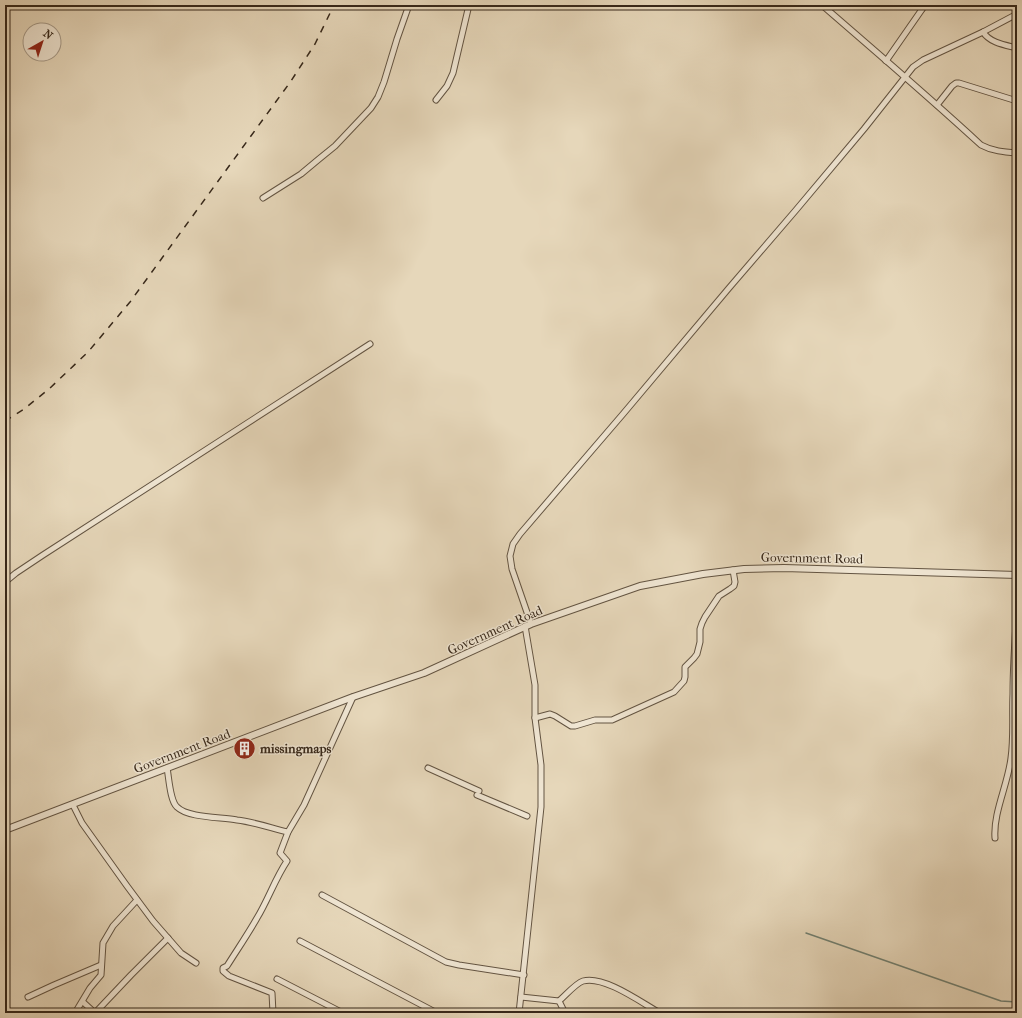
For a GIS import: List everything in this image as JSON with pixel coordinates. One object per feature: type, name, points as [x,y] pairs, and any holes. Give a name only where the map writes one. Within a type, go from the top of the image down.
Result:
[{"type":"street","points":[[263,198],[301,174],[335,146],[378,98],[409,5]]},
{"type":"street","points":[[436,100],[447,86],[453,73],[469,5]]},
{"type":"street","points":[[822,5],[981,145],[988,149],[1017,153]]},
{"type":"street","points":[[886,61],[924,7],[918,5]]},
{"type":"street","points":[[519,1013],[541,807],[541,765],[535,718],[535,685],[528,625],[512,568],[510,556],[513,544],[844,152],[913,67],[923,60],[983,32],[1017,14]]},
{"type":"street","points":[[983,32],[992,40],[1017,48]]},
{"type":"street","points":[[937,105],[952,86],[959,83],[1017,101]]},
{"type":"street","points":[[5,582],[43,554],[370,344]]},
{"type":"street","name":"Government Road","points":[[5,830],[353,697],[424,673],[528,625],[640,586],[703,574],[744,569],[784,568],[1017,575]]},
{"type":"street","points":[[535,718],[550,714],[571,726],[595,720],[612,720],[674,692],[684,681],[685,667],[696,654],[700,642],[702,623],[705,617],[719,596],[734,586],[735,582],[733,570]]},
{"type":"street","points":[[995,838],[994,830],[996,818],[1008,777],[1012,757],[1017,609]]},
{"type":"street","points":[[273,1013],[272,993],[229,976],[223,971],[222,968],[227,966],[257,919],[270,894],[277,876],[287,861],[280,853],[288,832],[304,804],[353,697]]},
{"type":"street","points":[[167,768],[175,806],[182,811],[200,816],[236,820],[288,832]]},
{"type":"street","points":[[428,768],[527,816]]},
{"type":"street","points":[[73,805],[82,823],[126,886],[153,921],[181,953],[196,963]]},
{"type":"street","points":[[322,895],[446,962],[524,975]]},
{"type":"street","points":[[75,1013],[83,1002],[90,988],[101,975],[103,943],[113,926],[137,900]]},
{"type":"street","points":[[83,1002],[95,1013],[168,938]]},
{"type":"street","points":[[300,941],[437,1013]]},
{"type":"street","points":[[28,998],[54,985],[102,965]]},
{"type":"street","points":[[277,979],[343,1013]]},
{"type":"street","points":[[521,997],[559,1001],[576,985],[583,981],[595,981],[624,991],[660,1013]]},
{"type":"street","points":[[559,1001],[565,1013]]},
{"type":"street","points":[[5,1005],[9,1013]]},
{"type":"street","points":[[648,1013],[652,1008]]},
{"type":"waterway","points":[[806,933],[1001,1001],[1017,1002]]},
{"type":"railway","points":[[5,421],[24,409],[49,389],[88,352],[130,302],[291,81],[315,44],[334,5]]},
{"type":"place","name":"missingmaps","points":[[244,748]]}]
